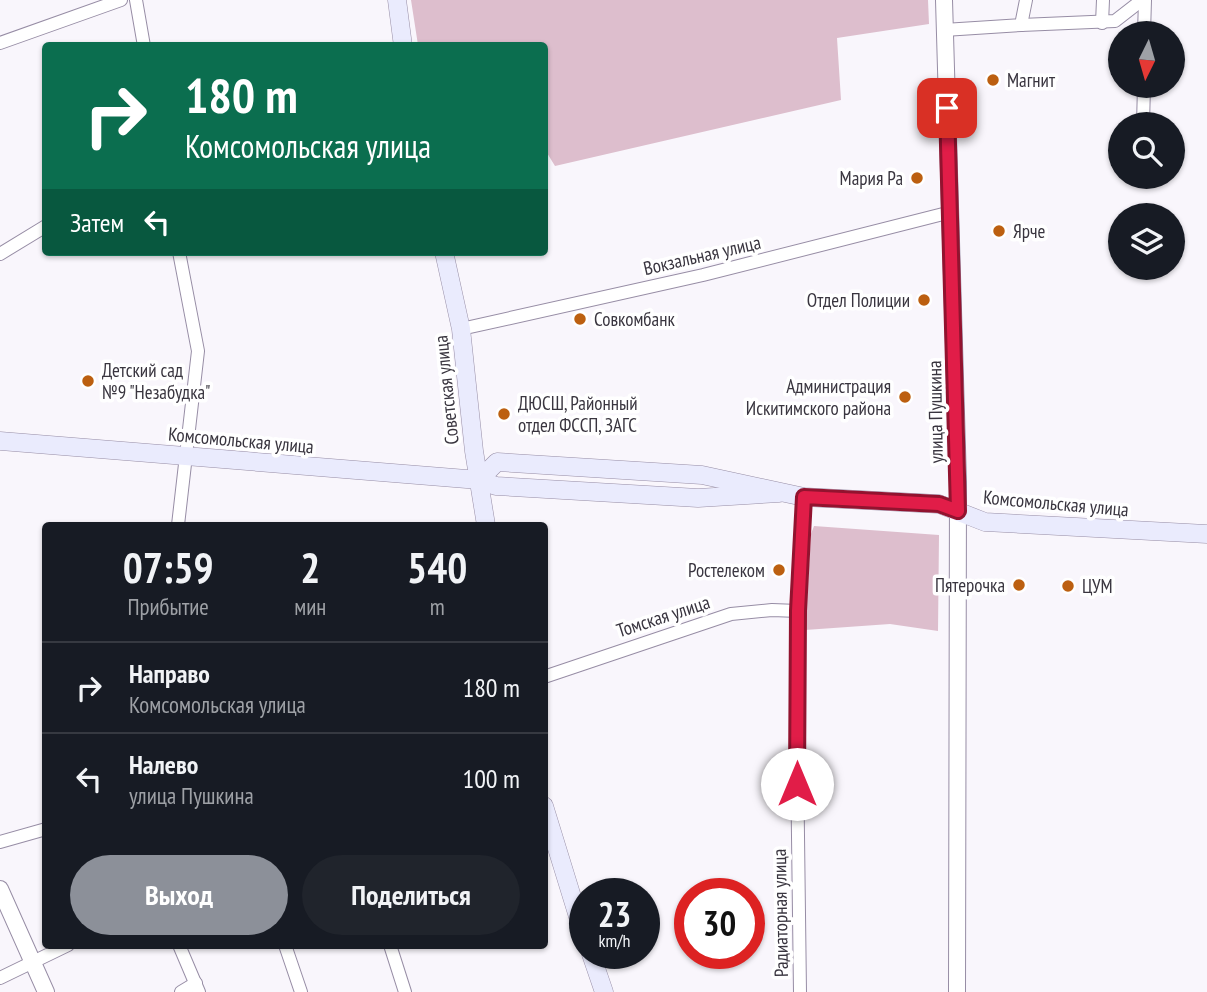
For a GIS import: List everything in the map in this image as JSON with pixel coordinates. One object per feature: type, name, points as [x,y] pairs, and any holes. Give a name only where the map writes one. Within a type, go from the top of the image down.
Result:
[{"type":"main road","points":[[397,0],[402,42]]},
{"type":"main road","name":"Советская улица","points":[[445,256],[461,329],[485,522]]},
{"type":"main road","name":"Комсомольская улица","points":[[0,441],[479,480],[496,486],[698,498],[779,493],[804,497],[939,504],[985,522],[1207,534]]},
{"type":"main road","points":[[548,819],[569,887]]},
{"type":"main road","points":[[596,969],[604,992]]},
{"type":"street","points":[[0,43],[121,0]]},
{"type":"street","points":[[136,0],[143,42]]},
{"type":"street","name":"улица Пушкина","points":[[944,0],[958,511],[957,992]]},
{"type":"street","points":[[1021,25],[1027,0]]},
{"type":"street","points":[[1102,0],[1102,23]]},
{"type":"street","points":[[944,30],[1102,23],[1115,21],[1143,0]]},
{"type":"street","points":[[1143,0],[1144,21]]},
{"type":"street","name":"Вокзальная улица","points":[[461,329],[703,275],[951,212]]},
{"type":"street","points":[[0,254],[42,228]]},
{"type":"street","points":[[178,522],[198,351],[180,256]]},
{"type":"street","name":"Радиаторная улица","points":[[800,992],[798,611],[804,497]]},
{"type":"street","name":"Томская улица","points":[[548,676],[731,614],[772,610],[798,611]]},
{"type":"street","points":[[0,842],[42,830]]},
{"type":"street","points":[[0,889],[46,992]]},
{"type":"street","points":[[0,978],[60,949]]},
{"type":"street","points":[[181,949],[197,988],[181,992]]},
{"type":"street","points":[[286,949],[301,992]]},
{"type":"street","points":[[391,949],[405,992]]},
{"type":"shaded area","points":[[411,0],[928,0],[929,24],[837,38],[841,100],[555,166],[548,155],[548,42],[418,42]]},
{"type":"shaded area","points":[[814,526],[939,535],[938,631],[890,624],[805,630],[811,534]]},
{"type":"place","name":"Магнит","points":[[993,80]]},
{"type":"place","name":"Мария Ра","points":[[917,178]]},
{"type":"place","name":"Ярче","points":[[999,231]]},
{"type":"place","name":"Отдел Полиции","points":[[924,300]]},
{"type":"place","name":"Совкомбанк","points":[[580,319]]},
{"type":"place","name":"Детский сад №9 \"Незабудка\"","points":[[88,381]]},
{"type":"place","name":"Администрация Искитимского района","points":[[905,397]]},
{"type":"place","name":"ДЮСШ, Районный отдел ФССП, ЗАГС","points":[[504,414]]},
{"type":"place","name":"Ростелеком","points":[[779,570]]},
{"type":"place","name":"Пятерочка","points":[[1019,585]]},
{"type":"place","name":"ЦУМ","points":[[1068,586]]},
{"type":"route","points":[[797,784],[798,611],[804,497],[939,504],[958,511],[947,108]]}]
